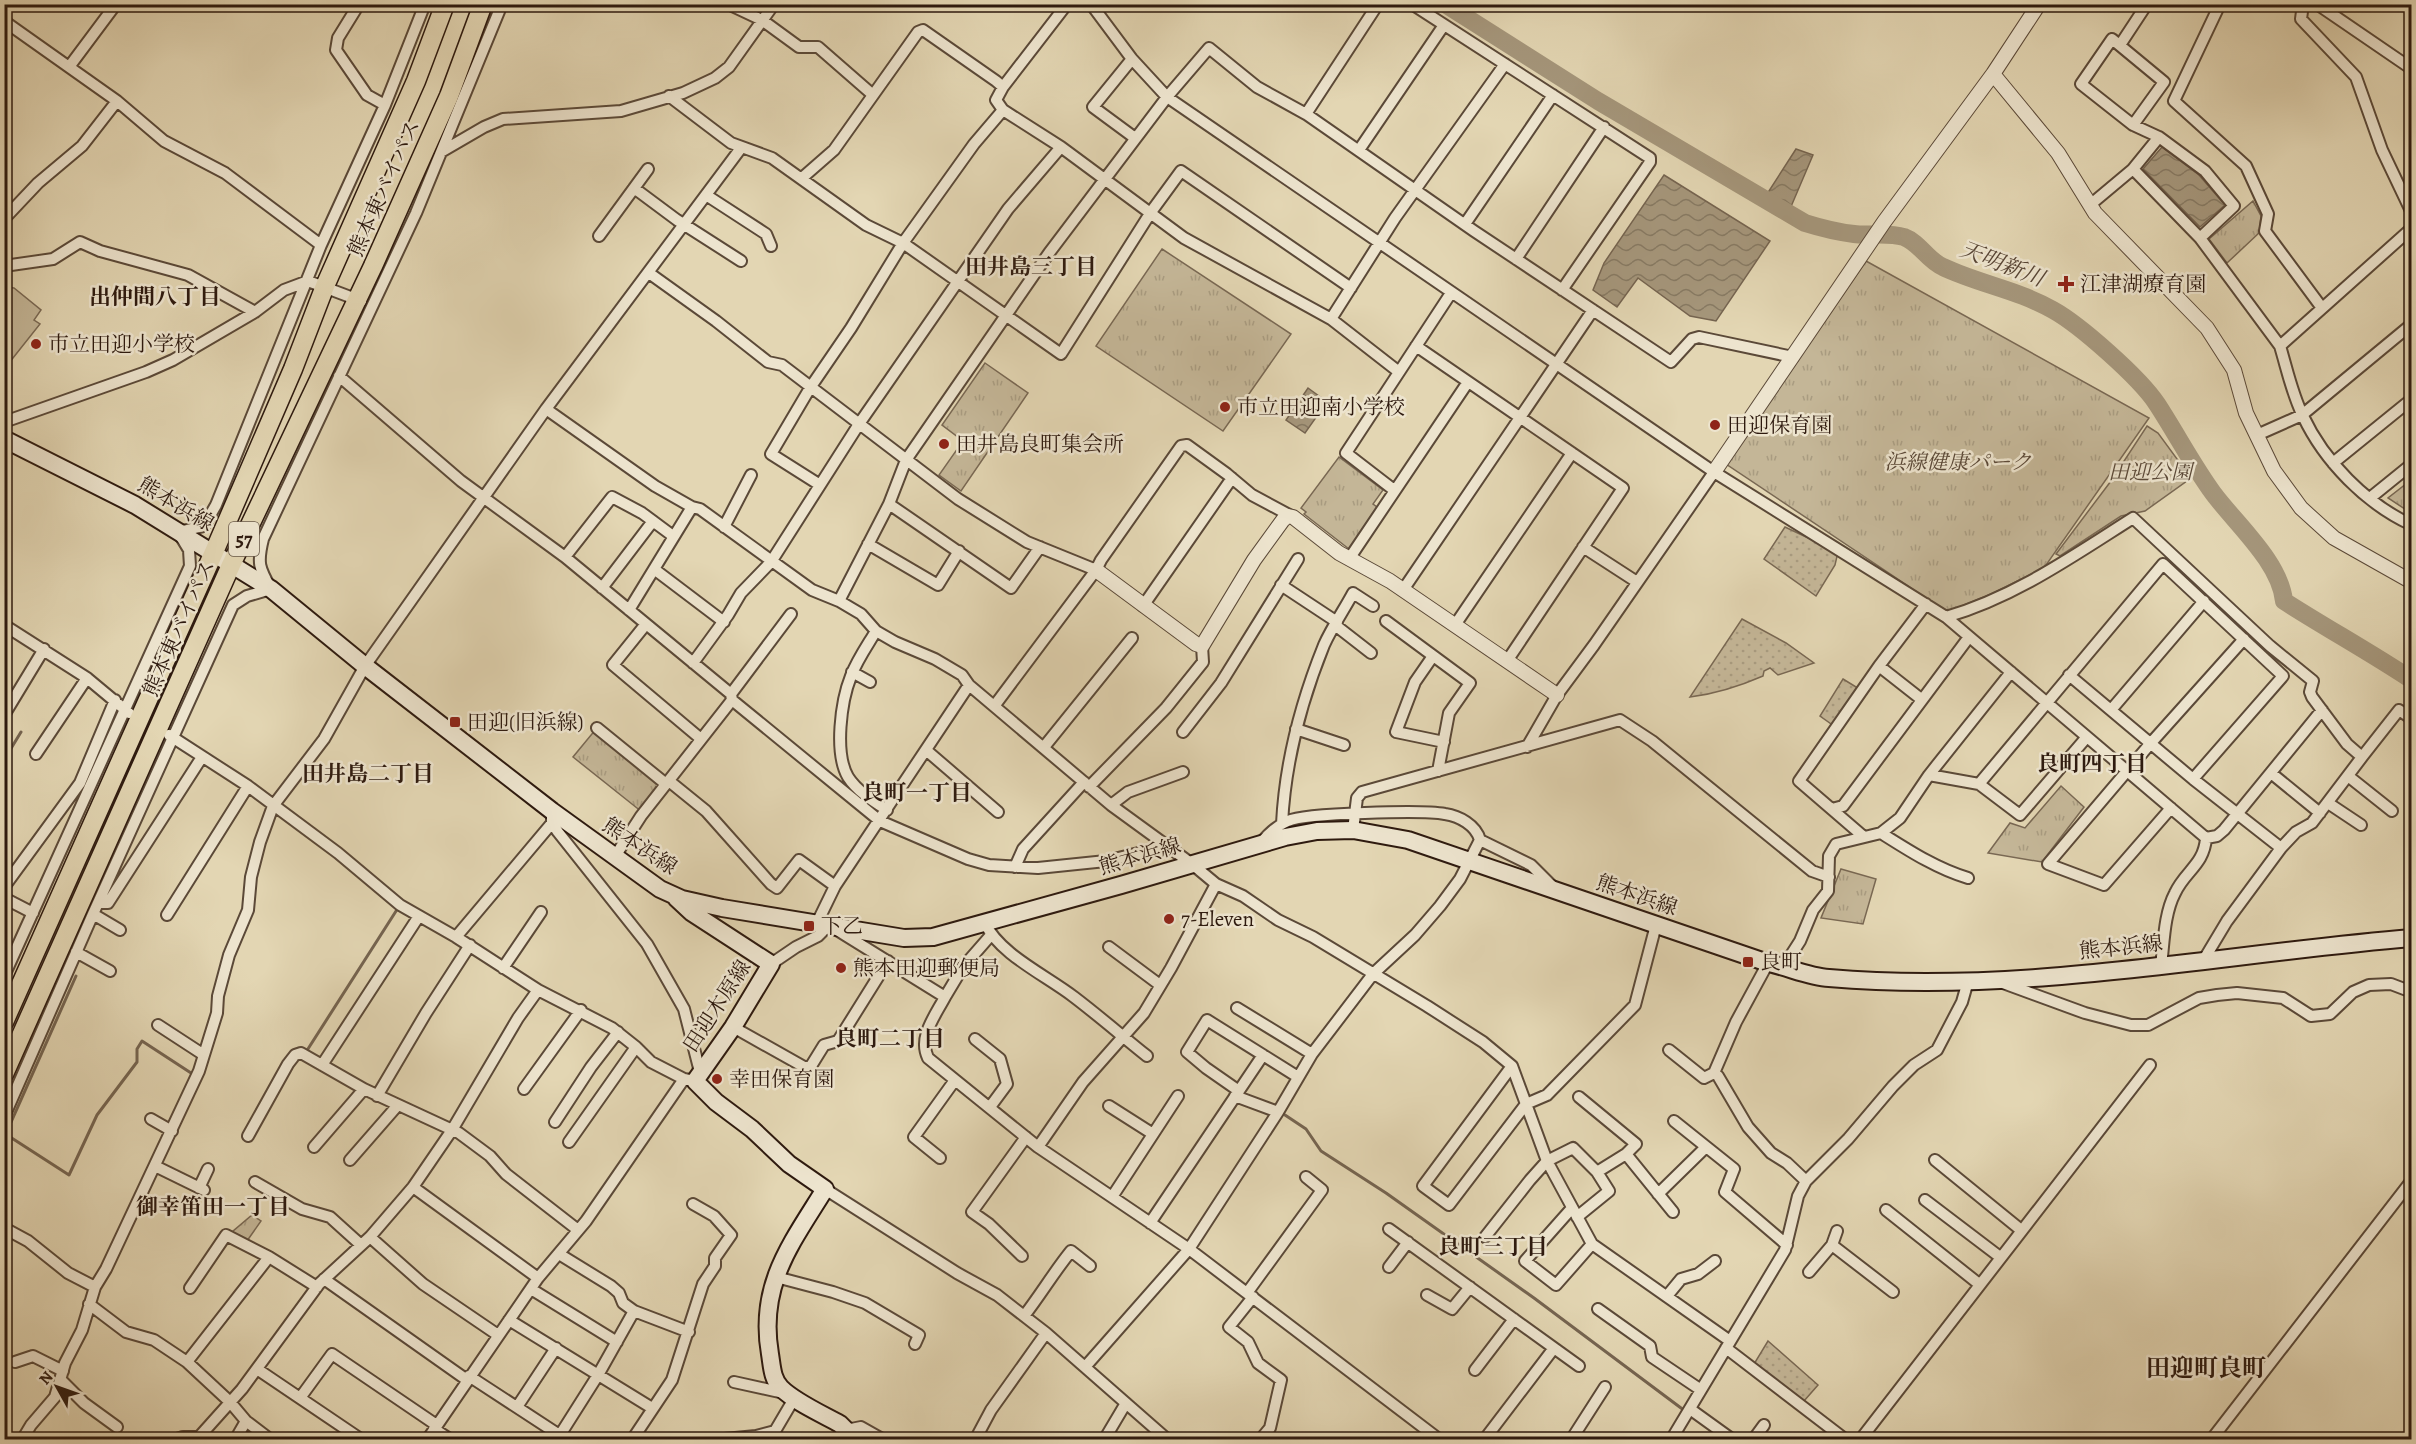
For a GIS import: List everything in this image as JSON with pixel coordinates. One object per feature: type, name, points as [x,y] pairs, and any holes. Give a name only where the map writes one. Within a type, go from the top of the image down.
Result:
[{"type":"highway","name":"熊本東バイパス","points":[[4,1022],[132,715],[214,552],[293,369],[316,283],[416,81],[445,4]]},
{"type":"highway","name":"熊本東バイパス","points":[[4,1074],[167,733],[231,565],[365,303],[449,96],[483,4]]},
{"type":"main road","name":"熊本浜線","points":[[4,439],[135,505],[272,589],[552,817],[670,894],[722,908],[904,938],[933,937],[988,929],[1260,844],[1355,822],[1656,925],[1826,978],[1968,981],[2092,974],[2412,938]]},
{"type":"main road","name":"田迎木原線","points":[[670,894],[691,912],[771,964],[733,1027],[693,1077],[716,1102],[752,1129],[789,1164],[825,1189]]},
{"type":"main road","points":[[825,1189],[782,1257],[766,1314],[767,1336],[773,1376],[780,1387],[845,1435]]},
{"type":"street","points":[[69,68],[116,4]]},
{"type":"street","points":[[359,4],[338,38],[336,50],[367,95],[385,105]]},
{"type":"street","points":[[4,976],[132,715],[190,566],[189,550],[178,532],[204,526],[216,505],[316,283],[321,245],[385,105],[425,4]]},
{"type":"street","points":[[4,1117],[98,903],[167,733],[233,605],[247,596],[272,589],[260,570],[258,556],[263,539],[339,376],[365,303],[416,213],[502,4]]},
{"type":"street","points":[[728,4],[762,20],[799,47],[818,47],[873,95]]},
{"type":"street","points":[[441,152],[484,127],[503,119],[621,111],[683,93],[715,78],[729,67],[774,4]]},
{"type":"street","points":[[1067,4],[1003,87],[996,100],[1003,110],[1061,147],[1184,238],[1330,319],[1399,372]]},
{"type":"street","points":[[1091,4],[1132,59],[1167,97],[1714,472],[1946,618],[2206,838]]},
{"type":"street","points":[[1306,114],[1378,4]]},
{"type":"street","points":[[1412,4],[1650,158],[1650,162],[1562,290]]},
{"type":"street","points":[[1527,747],[1557,695],[1714,472],[1884,222],[1993,74],[2039,4]]},
{"type":"street","points":[[2120,45],[2147,4]]},
{"type":"street","points":[[2220,4],[2174,101],[2246,166],[2268,214],[2265,231],[2322,308]]},
{"type":"street","points":[[2303,4],[2301,19],[2356,77],[2382,150],[2412,213]]},
{"type":"street","points":[[2317,4],[2412,69]]},
{"type":"street","points":[[4,21],[117,101],[164,141],[225,173],[321,245]]},
{"type":"street","points":[[1359,150],[1444,25]]},
{"type":"street","points":[[802,178],[834,150],[918,32],[923,30],[1003,87]]},
{"type":"street","points":[[2133,125],[2164,82],[2112,39],[2081,84],[2133,125],[2159,136],[2205,171],[2234,206],[2199,238]]},
{"type":"street","points":[[839,601],[889,504],[906,460],[1049,253],[1167,97],[1209,48],[1257,87],[1306,114],[1516,259],[1671,362],[1692,339],[1699,337],[1793,357]]},
{"type":"street","points":[[1132,59],[1093,107],[1135,138]]},
{"type":"street","points":[[1330,319],[1504,64]]},
{"type":"street","points":[[1993,74],[2058,153],[2095,213],[2207,328],[2234,370],[2246,413],[2274,471],[2301,508],[2334,538],[2412,582]]},
{"type":"street","points":[[1465,224],[1553,95]]},
{"type":"street","points":[[669,96],[731,144],[772,158],[866,225],[903,243],[1060,354],[1151,212],[1181,171],[1351,288]]},
{"type":"street","points":[[4,219],[38,183],[82,146],[117,101]]},
{"type":"street","points":[[820,485],[771,454],[810,388],[851,328],[903,243],[974,144],[1003,110]]},
{"type":"street","points":[[1516,259],[1604,127]]},
{"type":"street","points":[[2090,205],[2133,169],[2159,136]]},
{"type":"street","points":[[693,663],[724,622],[741,593],[771,562],[859,424],[1008,209],[1061,147]]},
{"type":"street","points":[[22,1440],[30,1425],[55,1397],[82,1330],[95,1287],[106,1269],[123,1227],[196,1079],[218,1013],[218,996],[229,955],[248,910],[251,877],[273,806],[324,739],[365,666],[546,410],[741,148]]},
{"type":"street","points":[[599,236],[648,169]]},
{"type":"street","points":[[2133,169],[2199,238],[2280,346],[2302,415],[2321,448],[2342,474],[2370,498],[2382,508],[2412,525]]},
{"type":"street","points":[[634,188],[684,225],[741,261]]},
{"type":"street","points":[[706,195],[766,234],[771,246]]},
{"type":"street","points":[[2280,346],[2412,228]]},
{"type":"street","points":[[4,266],[53,259],[80,242],[100,252],[188,275],[255,312]]},
{"type":"street","points":[[649,273],[768,362],[782,365],[958,499],[1027,542],[1096,570],[1143,606],[1202,646]]},
{"type":"street","points":[[4,422],[164,364],[255,312],[284,290],[316,283],[365,303]]},
{"type":"street","points":[[1394,490],[1346,453],[1451,293]]},
{"type":"street","points":[[1403,590],[1593,310]]},
{"type":"street","points":[[2257,435],[2302,415],[2412,324]]},
{"type":"street","points":[[1416,346],[1623,488],[1507,661]]},
{"type":"street","points":[[339,376],[484,499],[565,556],[880,821],[968,859],[989,865],[1038,868],[1106,861],[1167,846]]},
{"type":"street","points":[[1349,559],[1468,382]]},
{"type":"street","points":[[2333,463],[2412,399]]},
{"type":"street","points":[[546,410],[654,486],[700,509],[812,590],[839,601],[861,614],[876,631],[895,642],[936,659],[962,675],[969,685],[1111,805],[1216,884],[1243,896],[1278,920],[1313,937],[1483,1042],[1512,1066],[1548,1161],[1592,1244],[1667,1296],[1846,1440]]},
{"type":"street","points":[[995,705],[1096,570],[1181,446],[1187,446],[1252,495],[1293,517],[1349,559],[1403,590],[1557,695]]},
{"type":"street","points":[[1455,625],[1572,453]]},
{"type":"street","points":[[2370,498],[2412,464]]},
{"type":"street","points":[[724,527],[751,475]]},
{"type":"street","points":[[1143,606],[1232,478]]},
{"type":"street","points":[[565,556],[612,497],[653,521],[673,536]]},
{"type":"street","points":[[889,504],[1011,588],[1040,548]]},
{"type":"street","points":[[629,610],[692,507]]},
{"type":"street","points":[[1015,867],[1023,849],[1173,699],[1203,662],[1202,646],[1254,560],[1283,520],[1288,516],[1293,517]]},
{"type":"street","points":[[1946,618],[1966,612],[2042,577],[2133,518],[2270,646],[2313,681],[2310,692],[2348,744],[2362,757]]},
{"type":"street","points":[[602,588],[653,521]]},
{"type":"street","points":[[868,544],[938,585],[959,551]]},
{"type":"street","points":[[1583,547],[1637,582]]},
{"type":"street","points":[[1182,732],[1221,683],[1298,560]]},
{"type":"street","points":[[1979,784],[2163,564],[2283,675],[2193,779]]},
{"type":"street","points":[[654,569],[724,622]]},
{"type":"street","points":[[1281,585],[1336,623],[1371,652]]},
{"type":"street","points":[[1282,824],[1289,755],[1325,644],[1353,593],[1372,606]]},
{"type":"street","points":[[2111,710],[2204,602]]},
{"type":"street","points":[[1864,837],[1845,821],[1837,808],[1799,781],[1879,666],[1926,604]]},
{"type":"street","points":[[614,858],[641,816],[701,739],[791,614]]},
{"type":"street","points":[[1386,621],[1470,682],[1449,713],[1438,771]]},
{"type":"street","points":[[646,624],[613,665],[701,739]]},
{"type":"street","points":[[4,625],[87,678],[132,715],[167,733],[248,786],[338,853],[400,905],[470,945],[538,990],[581,1010],[618,1032],[651,1062],[693,1077]]},
{"type":"street","points":[[876,631],[852,672],[845,701],[840,745],[842,765],[854,785],[887,810]]},
{"type":"street","points":[[1837,808],[1969,637]]},
{"type":"street","points":[[1044,747],[1132,638]]},
{"type":"street","points":[[2171,808],[2104,885],[2048,864],[2150,744],[2244,639]]},
{"type":"street","points":[[4,715],[44,649]]},
{"type":"street","points":[[1433,656],[1415,682],[1396,732],[1444,742]]},
{"type":"street","points":[[1879,666],[1921,699]]},
{"type":"street","points":[[852,672],[870,682]]},
{"type":"street","points":[[1669,1050],[1704,1078],[1714,1073],[1736,1022],[1776,964],[1800,941],[1813,910],[1827,891],[1830,856],[1836,844],[1881,833],[1900,818],[1929,775],[2011,672]]},
{"type":"street","points":[[2069,675],[2150,744],[2281,848]]},
{"type":"street","points":[[36,754],[87,678]]},
{"type":"street","points":[[771,964],[796,947],[818,936],[836,886],[969,685]]},
{"type":"street","points":[[4,887],[80,783],[115,700]]},
{"type":"street","points":[[2206,838],[2217,836],[2322,710]]},
{"type":"street","points":[[2203,960],[2227,921],[2281,848],[2296,832],[2312,823],[2399,710],[2412,719]]},
{"type":"street","points":[[1355,822],[1356,798],[1362,792],[1620,720],[1652,741],[1812,871],[1829,877]]},
{"type":"street","points":[[597,729],[706,811],[777,888],[799,860],[836,886]]},
{"type":"street","points":[[1296,729],[1344,745]]},
{"type":"street","points":[[1929,775],[1979,784],[2020,815],[2086,738]]},
{"type":"street","points":[[926,750],[998,812]]},
{"type":"street","points":[[98,903],[108,903],[202,756]]},
{"type":"street","points":[[1111,805],[1128,792],[1183,772]]},
{"type":"street","points":[[2271,773],[2320,813]]},
{"type":"street","points":[[2348,776],[2392,811]]},
{"type":"street","points":[[167,915],[248,786]]},
{"type":"street","points":[[2328,803],[2361,825]]},
{"type":"street","points":[[1085,1367],[1189,1249],[1278,1112],[1312,1054],[1373,974],[1415,935],[1440,906],[1470,862],[1480,840],[1479,834],[1468,824],[1444,814],[1355,822],[1303,817],[1289,820],[1269,832],[1260,844]]},
{"type":"street","points":[[427,1440],[538,1278],[578,1230],[693,1077],[684,1009],[646,944],[601,889],[552,817],[456,937]]},
{"type":"street","points":[[1881,833],[1914,853],[1955,874],[1968,878]]},
{"type":"street","points":[[2161,966],[2170,904],[2176,890],[2200,860],[2205,850],[2206,838]]},
{"type":"street","points":[[1480,840],[1531,865],[1556,891]]},
{"type":"street","points":[[1038,1147],[1083,1082],[1144,1013],[1216,884]]},
{"type":"street","points":[[4,898],[33,913]]},
{"type":"street","points":[[504,968],[541,912]]},
{"type":"street","points":[[93,914],[120,930]]},
{"type":"street","points":[[322,1065],[419,916]]},
{"type":"street","points":[[823,924],[945,997]]},
{"type":"street","points":[[1512,1066],[1423,1186],[1449,1205],[1526,1104],[1547,1095],[1635,1005],[1656,925]]},
{"type":"street","points":[[1146,1056],[1073,996],[1014,955],[988,929],[945,997],[928,1029],[924,1049],[928,1058],[1038,1147],[1189,1249],[1440,1440]]},
{"type":"street","points":[[377,1096],[426,1013],[470,945]]},
{"type":"street","points":[[1109,947],[1160,985]]},
{"type":"street","points":[[76,952],[111,971]]},
{"type":"street","points":[[733,1027],[806,1068],[811,1066],[824,1045],[838,1041],[888,962]]},
{"type":"street","points":[[1994,980],[2085,1013],[2139,1025],[2148,1025],[2199,998],[2217,995],[2237,993],[2283,998],[2311,1016],[2330,1014],[2353,992],[2368,985],[2391,984],[2412,992]]},
{"type":"street","points":[[1671,1440],[1785,1250],[1798,1196],[1806,1181],[1848,1139],[1914,1065],[1937,1050],[1962,1002],[1968,981]]},
{"type":"street","points":[[174,1440],[183,1437],[199,1437],[257,1369],[320,1283],[370,1237],[412,1187],[452,1130],[518,1018],[538,990]]},
{"type":"street","points":[[1237,1008],[1312,1054]]},
{"type":"street","points":[[524,1089],[581,1010]]},
{"type":"street","points":[[1278,1112],[1237,1093],[1187,1052],[1207,1020],[1298,1077]]},
{"type":"street","points":[[158,1025],[204,1055]]},
{"type":"street","points":[[555,1122],[591,1067],[618,1032]]},
{"type":"street","points":[[975,1039],[1000,1059],[1007,1084],[990,1107]]},
{"type":"street","points":[[569,1142],[636,1047]]},
{"type":"street","points":[[248,1136],[295,1056],[301,1053],[377,1096],[452,1130],[490,1156],[506,1174],[578,1230]]},
{"type":"street","points":[[1150,1223],[1263,1055]]},
{"type":"street","points":[[1860,1440],[2150,1065]]},
{"type":"street","points":[[1714,1073],[1748,1127],[1771,1153],[1787,1163],[1806,1181]]},
{"type":"street","points":[[940,1158],[914,1137],[955,1080]]},
{"type":"street","points":[[314,1147],[364,1089]]},
{"type":"street","points":[[1112,1197],[1178,1096]]},
{"type":"street","points":[[1579,1097],[1636,1144],[1626,1154],[1597,1172]]},
{"type":"street","points":[[350,1160],[398,1105]]},
{"type":"street","points":[[1109,1106],[1153,1134]]},
{"type":"street","points":[[151,1119],[172,1131]]},
{"type":"street","points":[[1674,1120],[1734,1170],[1725,1192],[1786,1245]]},
{"type":"street","points":[[1022,1256],[989,1224],[972,1212],[1026,1137]]},
{"type":"street","points":[[1658,1194],[1706,1147]]},
{"type":"street","points":[[1485,1237],[1548,1161],[1573,1148],[1597,1172],[1609,1191],[1574,1212],[1525,1261],[1556,1285],[1592,1244]]},
{"type":"street","points":[[1626,1154],[1673,1212]]},
{"type":"street","points":[[1935,1160],[2021,1230]]},
{"type":"street","points":[[155,1166],[202,1189],[208,1169]]},
{"type":"street","points":[[1260,1440],[1270,1428],[1281,1380],[1258,1363],[1248,1342],[1228,1327],[1322,1190],[1306,1177]]},
{"type":"street","points":[[2211,1440],[2412,1180]]},
{"type":"street","points":[[255,1182],[302,1209],[330,1217],[361,1245]]},
{"type":"street","points":[[412,1187],[538,1278]]},
{"type":"street","points":[[825,1189],[957,1273],[997,1295],[1046,1333],[1168,1440]]},
{"type":"street","points":[[1925,1200],[2000,1257]]},
{"type":"street","points":[[632,1440],[672,1380],[703,1284],[716,1266],[715,1258],[731,1235],[714,1216],[693,1204]]},
{"type":"street","points":[[1886,1210],[1979,1284]]},
{"type":"street","points":[[1389,1229],[1579,1366]]},
{"type":"street","points":[[4,1230],[28,1241],[68,1273],[95,1287]]},
{"type":"street","points":[[1809,1272],[1832,1245],[1837,1231]]},
{"type":"street","points":[[190,1288],[226,1235],[320,1283],[563,1437],[634,1311]]},
{"type":"street","points":[[370,1237],[423,1284],[498,1335]]},
{"type":"street","points":[[1389,1267],[1408,1242]]},
{"type":"street","points":[[1832,1245],[1893,1292]]},
{"type":"street","points":[[1024,1316],[1044,1291],[1049,1278],[1071,1251],[1090,1266]]},
{"type":"street","points":[[559,1254],[610,1286],[619,1293],[623,1303],[634,1311],[689,1332]]},
{"type":"street","points":[[187,1362],[269,1257]]},
{"type":"street","points":[[1667,1296],[1681,1279],[1698,1274],[1715,1261]]},
{"type":"street","points":[[776,1277],[865,1303],[918,1335],[915,1344]]},
{"type":"street","points":[[1427,1295],[1452,1309],[1470,1287]]},
{"type":"street","points":[[531,1289],[617,1342]]},
{"type":"street","points":[[89,1304],[126,1332],[154,1340],[187,1362],[230,1402],[246,1421],[271,1440]]},
{"type":"street","points":[[1598,1310],[1650,1346],[1652,1357],[1701,1390]]},
{"type":"street","points":[[1475,1370],[1514,1319]]},
{"type":"street","points":[[509,1320],[652,1408]]},
{"type":"street","points":[[975,1440],[991,1410],[1046,1333]]},
{"type":"street","points":[[517,1407],[555,1348]]},
{"type":"street","points":[[1484,1440],[1554,1348]]},
{"type":"street","points":[[300,1398],[332,1354],[435,1427],[448,1439]]},
{"type":"street","points":[[15,1362],[33,1356],[62,1375],[84,1403],[117,1427]]},
{"type":"street","points":[[257,1369],[362,1440]]},
{"type":"street","points":[[714,1440],[756,1436],[775,1431],[792,1396],[734,1382]]},
{"type":"street","points":[[1571,1440],[1605,1387]]},
{"type":"street","points":[[1104,1440],[1126,1403]]},
{"type":"street","points":[[1688,1411],[1733,1440]]},
{"type":"street","points":[[235,1440],[246,1421]]},
{"type":"street","points":[[1753,1440],[1764,1425]]},
{"type":"street","points":[[845,1435],[861,1427],[884,1440]]},
{"type":"green space","points":[[2253,201],[2261,216],[2259,233],[2227,263],[2209,239]]},
{"type":"green space","points":[[1162,249],[1291,334],[1223,431],[1096,346]]},
{"type":"green space","name":"浜線健康パーク","points":[[1866,261],[2149,418],[2044,568],[1947,612],[1726,464]]},
{"type":"green space","points":[[5,287],[14,288],[41,310],[34,320],[40,324],[5,368]]},
{"type":"green space","points":[[985,363],[1028,393],[961,491],[939,475],[963,441],[942,425]]},
{"type":"green space","name":"田迎公園","points":[[2147,426],[2158,433],[2191,478],[2145,511],[2121,516],[2060,556],[2056,554],[2111,481]]},
{"type":"green space","points":[[1339,457],[1383,490],[1373,504],[1377,507],[1349,549],[1304,514],[1306,512],[1301,508]]},
{"type":"green space","points":[[2411,480],[2411,513],[2388,498]]},
{"type":"green space","points":[[1785,527],[1838,552],[1835,565],[1816,596],[1764,559]]},
{"type":"green space","points":[[1742,619],[1786,643],[1814,663],[1778,675],[1770,668],[1764,671],[1763,676],[1745,683],[1718,692],[1690,697]]},
{"type":"green space","points":[[1843,679],[1861,690],[1834,726],[1820,716]]},
{"type":"green space","points":[[596,729],[664,784],[642,812],[573,757]]},
{"type":"green space","points":[[2061,786],[2084,807],[2042,862],[1988,853],[2010,823],[2025,828]]},
{"type":"green space","points":[[1841,869],[1876,879],[1863,924],[1821,918]]},
{"type":"green space","points":[[252,1215],[261,1221],[247,1241],[232,1232]]},
{"type":"green space","points":[[1768,1341],[1818,1385],[1804,1401],[1754,1364]]},
{"type":"water","points":[[2162,147],[2199,175],[2225,205],[2200,227],[2143,169]]},
{"type":"water","points":[[1796,149],[1813,155],[1790,209],[1767,194]]},
{"type":"water","points":[[1664,175],[1770,241],[1716,321],[1690,316],[1638,278],[1617,307],[1593,290],[1604,263]]},
{"type":"water","points":[[1308,388],[1327,402],[1305,433],[1286,420]]},
{"type":"waterway","name":"天明新川","points":[[1445,4],[1598,101],[1805,223],[1848,233],[1904,237],[1915,243],[1932,260],[1943,267],[2026,297],[2065,317],[2109,353],[2149,393],[2213,493],[2266,558],[2281,586],[2284,601],[2412,680]]},
{"type":"waterway","points":[[4,760],[21,732]]},
{"type":"waterway","points":[[306,1052],[398,908]]},
{"type":"waterway","points":[[4,1138],[76,976]]},
{"type":"waterway","points":[[7,1135],[69,1175],[97,1115],[137,1062],[137,1049],[142,1041],[191,1073]]},
{"type":"waterway","points":[[1285,1115],[1306,1129],[1321,1151],[1386,1193],[1534,1298],[1685,1411]]},
{"type":"place","name":"江津湖療育園","points":[[2066,284]]},
{"type":"place","name":"市立田迎小学校","points":[[36,344]]},
{"type":"place","name":"市立田迎南小学校","points":[[1225,407]]},
{"type":"place","name":"田迎保育園","points":[[1715,425]]},
{"type":"place","name":"田井島良町集会所","points":[[944,444]]},
{"type":"place","name":"田迎(旧浜線)","points":[[455,722]]},
{"type":"place","name":"7-Eleven","points":[[1169,919]]},
{"type":"place","name":"下乙","points":[[809,926]]},
{"type":"place","name":"良町","points":[[1748,962]]},
{"type":"place","name":"熊本田迎郵便局","points":[[841,968]]},
{"type":"place","name":"幸田保育園","points":[[717,1079]]},
{"type":"district","name":"田井島三丁目","points":[[1031,267]]},
{"type":"district","name":"出仲間八丁目","points":[[155,297]]},
{"type":"district","name":"良町四丁目","points":[[2092,764]]},
{"type":"district","name":"田井島二丁目","points":[[368,774]]},
{"type":"district","name":"良町一丁目","points":[[917,793]]},
{"type":"district","name":"良町二丁目","points":[[890,1039]]},
{"type":"district","name":"御幸笛田一丁目","points":[[213,1207]]},
{"type":"district","name":"良町三丁目","points":[[1493,1247]]},
{"type":"district","name":"田迎町良町","points":[[2206,1368]]}]
